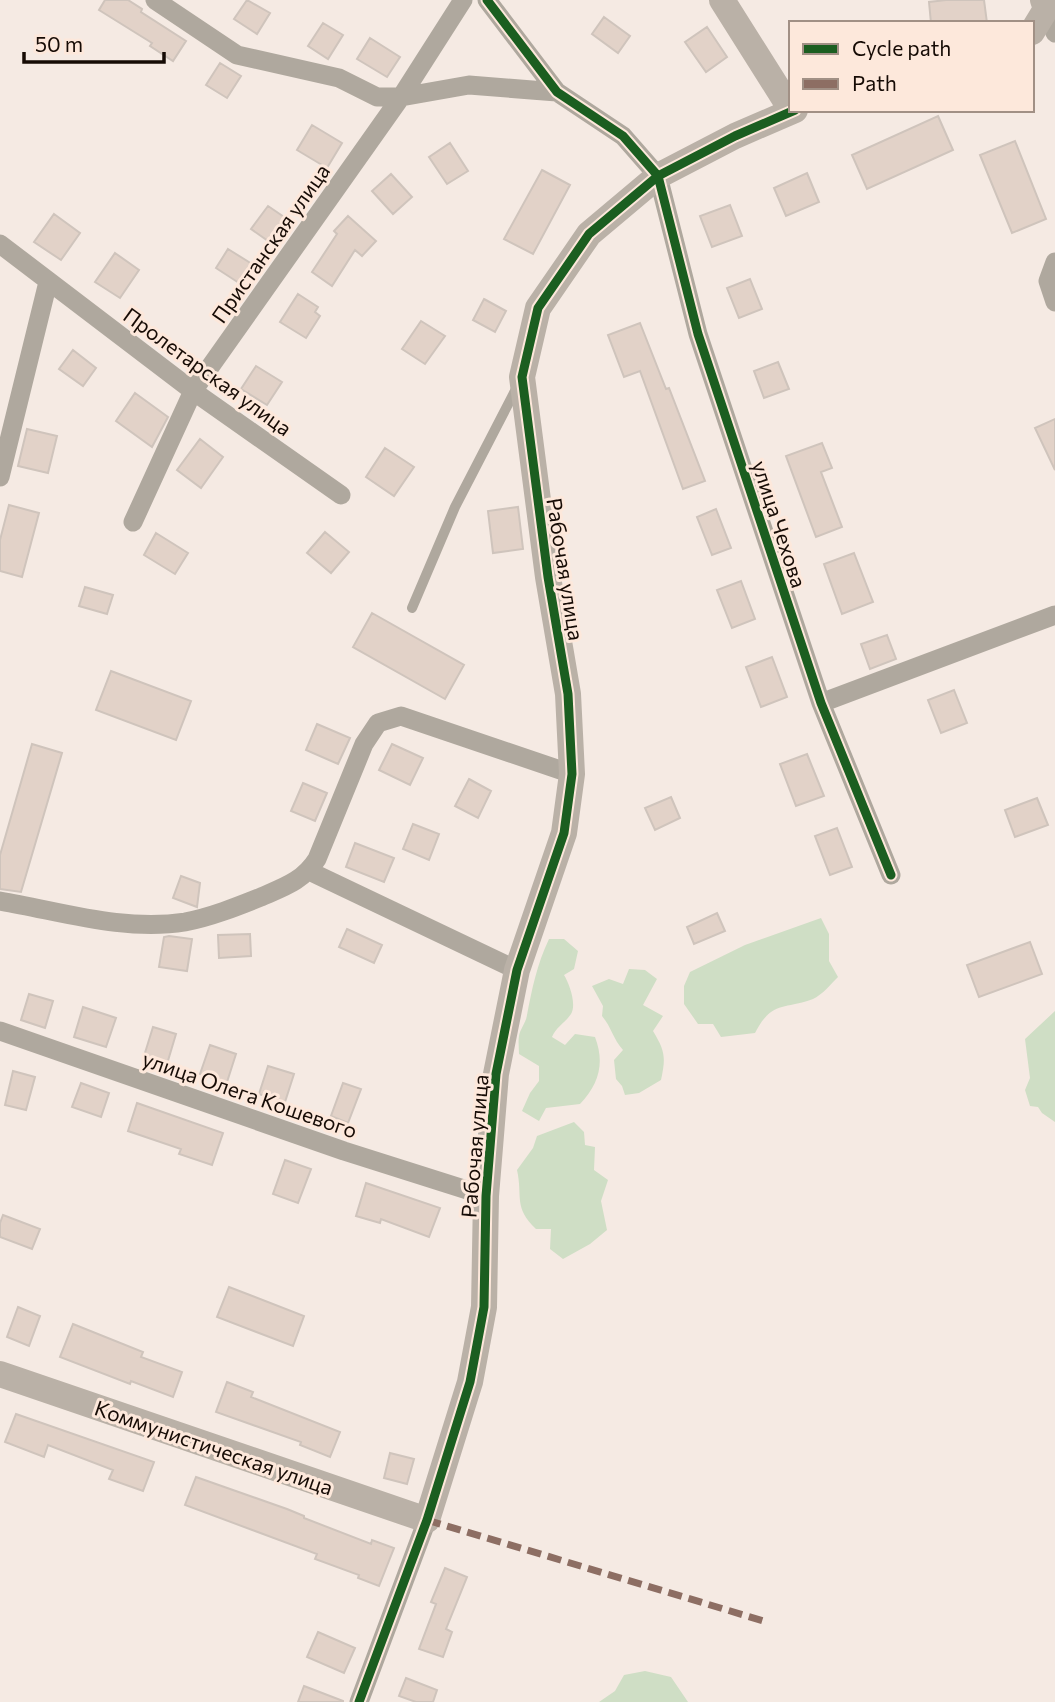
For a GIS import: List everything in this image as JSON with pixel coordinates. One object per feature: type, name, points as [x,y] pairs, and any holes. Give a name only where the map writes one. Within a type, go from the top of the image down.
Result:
[{"type":"street","points":[[155,0],[237,55],[339,78],[377,97],[401,97],[470,85],[557,92]]},
{"type":"street","name":"Пристанская улица","points":[[133,522],[193,391],[401,97],[463,0]]},
{"type":"street","points":[[487,0],[557,92],[622,136],[658,176]]},
{"type":"street","points":[[722,0],[789,103]]},
{"type":"street","points":[[1034,30],[1048,14]]},
{"type":"street","points":[[522,377],[538,308],[589,234],[658,176],[735,135],[792,112]]},
{"type":"street","name":"улица Чехова","points":[[658,176],[698,334],[821,703],[891,875]]},
{"type":"street","name":"Пролетарская улица","points":[[0,244],[193,391],[341,495]]},
{"type":"street","points":[[1055,261],[1048,281],[1055,302]]},
{"type":"street","points":[[0,477],[48,282]]},
{"type":"street","name":"Рабочая улица","points":[[359,1702],[427,1520],[470,1382],[484,1307],[485,1196],[496,1074],[517,970],[564,833],[572,774],[568,694],[548,577],[522,377]]},
{"type":"street","points":[[821,703],[1055,615]]},
{"type":"street","points":[[0,901],[124,924],[185,922],[226,911],[297,882],[317,859],[364,744],[378,723],[401,716],[572,774]]},
{"type":"street","points":[[309,871],[517,970]]},
{"type":"street","name":"улица Олега Кошевого","points":[[0,1031],[344,1151],[485,1196]]},
{"type":"street","name":"Коммунистическая улица","points":[[0,1374],[427,1520]]},
{"type":"lane","points":[[412,608],[455,507],[522,377]]},
{"type":"green space","points":[[821,918],[829,934],[829,961],[838,977],[823,992],[813,999],[773,1011],[767,1015],[755,1033],[721,1037],[713,1024],[698,1024],[684,1004],[684,986],[690,972],[745,945]]},
{"type":"green space","points":[[549,939],[564,939],[578,951],[574,969],[564,975],[572,994],[573,1010],[552,1037],[565,1045],[575,1034],[595,1037],[600,1064],[592,1089],[580,1104],[546,1108],[539,1121],[522,1111],[539,1081],[539,1066],[519,1054],[519,1041],[538,967]]},
{"type":"green space","points":[[629,969],[645,970],[657,979],[643,1005],[663,1016],[653,1031],[664,1060],[661,1080],[639,1093],[625,1095],[616,1079],[614,1060],[623,1050],[602,1016],[603,1006],[592,986],[609,979],[623,984]]},
{"type":"green space","points":[[1055,1011],[1055,1122],[1038,1107],[1030,1106],[1025,1090],[1030,1078],[1025,1039]]},
{"type":"green space","points":[[574,1122],[584,1132],[585,1145],[595,1147],[594,1170],[608,1180],[601,1201],[607,1230],[590,1244],[563,1259],[550,1249],[551,1229],[536,1229],[524,1214],[517,1170],[533,1148],[537,1136]]},
{"type":"green space","points":[[645,1671],[671,1677],[688,1702],[599,1702],[615,1691],[624,1675]]},
{"type":"building","points":[[105,0],[128,0],[142,9],[141,12],[186,41],[173,61],[150,46],[152,43],[99,10]]},
{"type":"building","points":[[247,0],[270,13],[257,34],[234,19]]},
{"type":"building","points":[[984,0],[987,21],[931,21],[929,2]]},
{"type":"building","points":[[604,17],[630,36],[618,53],[592,34]]},
{"type":"building","points":[[323,23],[343,35],[328,59],[308,46]]},
{"type":"building","points":[[707,27],[727,57],[706,72],[685,42]]},
{"type":"building","points":[[370,38],[400,57],[387,77],[357,59]]},
{"type":"building","points":[[220,63],[241,76],[227,98],[206,85]]},
{"type":"building","points":[[938,116],[953,150],[867,189],[852,155]]},
{"type":"building","points":[[312,125],[342,143],[327,168],[297,150]]},
{"type":"building","points":[[1015,141],[1046,219],[1012,233],[980,155]]},
{"type":"building","points":[[450,143],[468,171],[447,184],[429,157]]},
{"type":"building","points":[[542,170],[570,185],[533,254],[504,239]]},
{"type":"building","points":[[807,173],[819,202],[786,216],[774,188]]},
{"type":"building","points":[[391,174],[412,197],[393,214],[372,191]]},
{"type":"building","points":[[730,205],[742,236],[712,247],[700,216]]},
{"type":"building","points":[[268,206],[287,219],[271,243],[251,229]]},
{"type":"building","points":[[54,214],[80,233],[61,260],[34,242]]},
{"type":"building","points":[[348,216],[376,241],[362,256],[355,250],[332,286],[312,272],[337,234],[334,231]]},
{"type":"building","points":[[228,249],[252,264],[239,283],[216,268]]},
{"type":"building","points":[[115,253],[139,270],[120,298],[95,282]]},
{"type":"building","points":[[750,279],[762,309],[739,318],[727,288]]},
{"type":"building","points":[[298,294],[318,307],[315,312],[320,316],[306,338],[280,322]]},
{"type":"building","points":[[484,299],[506,311],[495,332],[473,320]]},
{"type":"building","points":[[421,321],[445,336],[425,364],[402,349]]},
{"type":"building","points":[[640,323],[705,481],[683,489],[640,371],[624,377],[608,335]]},
{"type":"building","points":[[73,350],[96,368],[83,386],[59,369]]},
{"type":"building","points":[[778,362],[789,389],[764,398],[754,371]]},
{"type":"building","points":[[256,366],[282,382],[267,405],[241,389]]},
{"type":"building","points":[[135,393],[168,417],[152,447],[116,421]]},
{"type":"building","points":[[1055,419],[1055,470],[1035,428]]},
{"type":"building","points":[[27,429],[57,436],[48,473],[18,466]]},
{"type":"building","points":[[200,439],[223,457],[201,488],[177,470]]},
{"type":"building","points":[[822,443],[832,468],[821,472],[842,527],[816,537],[786,456]]},
{"type":"building","points":[[385,448],[414,467],[394,496],[366,477]]},
{"type":"building","points":[[9,505],[39,513],[22,577],[0,571],[0,540]]},
{"type":"building","points":[[518,507],[523,549],[493,553],[488,511]]},
{"type":"building","points":[[716,509],[731,548],[712,555],[697,517]]},
{"type":"building","points":[[325,532],[349,552],[331,573],[307,553]]},
{"type":"building","points":[[156,533],[188,553],[175,574],[144,555]]},
{"type":"building","points":[[854,553],[873,602],[842,614],[824,564]]},
{"type":"building","points":[[741,581],[755,619],[732,628],[717,590]]},
{"type":"building","points":[[85,587],[113,595],[107,614],[79,606]]},
{"type":"building","points":[[372,613],[464,665],[445,699],[353,647]]},
{"type":"building","points":[[887,635],[896,659],[870,669],[861,644]]},
{"type":"building","points":[[772,657],[787,697],[761,707],[746,667]]},
{"type":"building","points":[[111,671],[191,701],[176,740],[96,710]]},
{"type":"building","points":[[954,690],[967,723],[941,733],[928,700]]},
{"type":"building","points":[[317,724],[350,738],[338,764],[306,750]]},
{"type":"building","points":[[32,744],[62,753],[21,892],[0,889],[0,855]]},
{"type":"building","points":[[392,744],[423,758],[410,785],[379,770]]},
{"type":"building","points":[[807,754],[824,796],[796,806],[780,764]]},
{"type":"building","points":[[469,779],[491,791],[478,818],[455,806]]},
{"type":"building","points":[[303,783],[327,793],[315,821],[291,811]]},
{"type":"building","points":[[671,797],[680,818],[655,830],[645,808]]},
{"type":"building","points":[[1037,798],[1048,825],[1015,837],[1005,810]]},
{"type":"building","points":[[413,824],[439,834],[429,860],[403,849]]},
{"type":"building","points":[[837,828],[852,867],[830,875],[815,836]]},
{"type":"building","points":[[355,843],[394,858],[384,882],[346,867]]},
{"type":"building","points":[[181,876],[200,883],[197,907],[173,898]]},
{"type":"building","points":[[717,913],[725,931],[694,944],[687,927]]},
{"type":"building","points":[[347,929],[382,945],[374,963],[339,947]]},
{"type":"building","points":[[250,934],[251,956],[219,958],[218,935]]},
{"type":"building","points":[[164,937],[192,939],[187,971],[159,967]]},
{"type":"building","points":[[1030,942],[1042,974],[979,997],[967,965]]},
{"type":"building","points":[[29,994],[53,1001],[45,1028],[21,1020]]},
{"type":"building","points":[[83,1007],[116,1018],[106,1047],[74,1037]]},
{"type":"building","points":[[153,1027],[176,1034],[167,1064],[144,1056]]},
{"type":"building","points":[[210,1045],[236,1054],[227,1082],[200,1074]]},
{"type":"building","points":[[268,1066],[294,1074],[285,1102],[259,1094]]},
{"type":"building","points":[[13,1071],[35,1077],[26,1110],[5,1105]]},
{"type":"building","points":[[81,1083],[109,1093],[101,1117],[72,1107]]},
{"type":"building","points":[[343,1083],[361,1089],[348,1123],[331,1116]]},
{"type":"building","points":[[137,1103],[223,1133],[212,1165],[179,1154],[181,1149],[128,1131]]},
{"type":"building","points":[[285,1160],[311,1169],[298,1203],[273,1194]]},
{"type":"building","points":[[366,1183],[440,1208],[429,1237],[381,1219],[380,1223],[356,1216]]},
{"type":"building","points":[[3,1215],[40,1229],[32,1249],[0,1237]]},
{"type":"building","points":[[229,1287],[304,1316],[293,1346],[217,1317]]},
{"type":"building","points":[[18,1307],[40,1316],[29,1346],[7,1337]]},
{"type":"building","points":[[73,1324],[143,1352],[141,1357],[182,1372],[173,1397],[60,1357]]},
{"type":"building","points":[[227,1382],[253,1392],[251,1397],[340,1432],[330,1457],[300,1445],[301,1442],[216,1412]]},
{"type":"building","points":[[16,1414],[154,1462],[143,1491],[109,1479],[113,1470],[48,1445],[44,1457],[5,1442]]},
{"type":"building","points":[[390,1453],[414,1459],[407,1484],[384,1478]]},
{"type":"building","points":[[196,1477],[287,1509],[371,1544],[372,1540],[394,1548],[379,1586],[358,1578],[359,1575],[315,1559],[317,1554],[185,1505]]},
{"type":"building","points":[[445,1568],[467,1577],[446,1629],[452,1632],[443,1657],[419,1649],[436,1604],[431,1602]]},
{"type":"building","points":[[318,1632],[355,1648],[344,1673],[307,1657]]},
{"type":"building","points":[[406,1678],[437,1690],[433,1702],[416,1702],[399,1696]]},
{"type":"building","points":[[304,1686],[343,1701],[343,1702],[298,1702]]},
{"type":"marked path","points":[[427,1520],[767,1622]]},
{"type":"cycle path","points":[[487,0],[557,92],[623,136],[658,176],[698,334],[821,703],[891,875]]},
{"type":"cycle path","points":[[359,1702],[427,1520],[470,1382],[484,1307],[486,1196],[496,1074],[517,970],[564,833],[572,774],[568,694],[548,577],[522,377],[538,308],[589,234],[658,176],[735,136],[790,112]]}]
